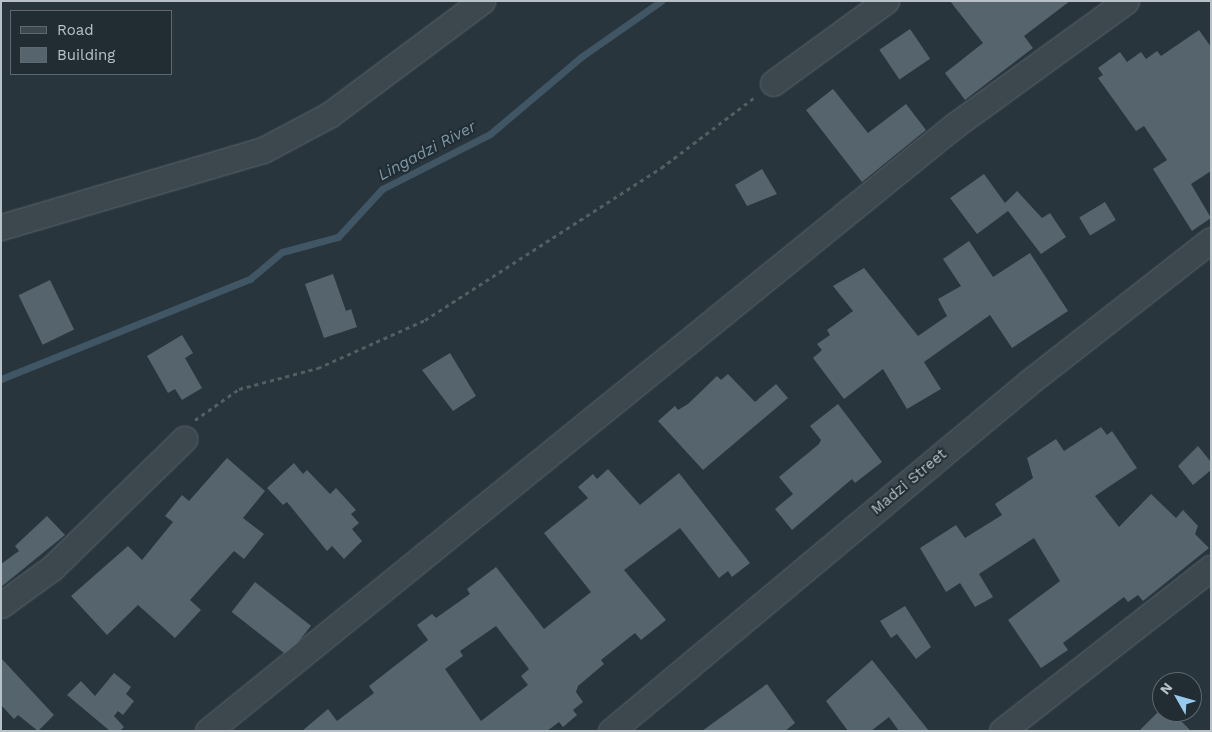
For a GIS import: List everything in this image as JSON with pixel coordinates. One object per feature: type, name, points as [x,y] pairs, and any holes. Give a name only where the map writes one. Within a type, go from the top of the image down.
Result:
[{"type":"street","points":[[1,227],[263,150],[329,115],[482,1]]},
{"type":"street","points":[[773,83],[886,1]]},
{"type":"street","points":[[208,731],[948,131],[1126,1]]},
{"type":"street","name":"Madzi Street","points":[[611,731],[1028,383],[1211,240]]},
{"type":"street","points":[[1,605],[52,568],[184,439]]},
{"type":"street","points":[[1002,731],[1211,568]]},
{"type":"path","points":[[184,439],[195,420],[239,389],[318,368],[425,320],[475,290],[661,168],[773,83]]},
{"type":"building","points":[[950,1],[1070,1],[1024,36],[1033,48],[965,100],[945,73],[983,43]]},
{"type":"building","points":[[910,29],[930,59],[899,80],[879,50]]},
{"type":"building","points":[[1199,30],[1211,47],[1211,171],[1191,184],[1211,218],[1192,231],[1153,169],[1167,160],[1144,126],[1136,131],[1098,78],[1103,75],[1098,68],[1120,52],[1127,62],[1141,52],[1146,59],[1157,51],[1161,56]]},
{"type":"building","points":[[833,89],[868,133],[906,104],[926,130],[862,182],[806,110]]},
{"type":"building","points":[[762,169],[777,194],[747,206],[735,185]]},
{"type":"building","points":[[984,174],[1005,203],[1017,191],[1042,218],[1050,213],[1066,237],[1041,254],[1008,211],[977,234],[950,198]]},
{"type":"building","points":[[1105,202],[1116,220],[1090,235],[1079,217]]},
{"type":"building","points":[[969,241],[993,277],[1030,253],[1068,311],[1012,348],[990,315],[924,362],[941,389],[907,409],[883,369],[844,399],[813,358],[822,350],[817,344],[830,335],[827,330],[853,311],[833,286],[864,268],[918,336],[947,316],[938,299],[961,286],[943,259]]},
{"type":"building","points":[[333,274],[346,311],[351,309],[357,327],[324,338],[305,284]]},
{"type":"building","points":[[50,280],[74,329],[43,345],[19,295]]},
{"type":"building","points":[[182,335],[193,353],[185,358],[202,388],[182,400],[175,389],[168,393],[147,356]]},
{"type":"building","points":[[450,353],[476,396],[453,411],[422,370]]},
{"type":"building","points":[[728,374],[755,402],[776,384],[788,398],[703,470],[658,421],[675,406],[678,410],[688,404],[717,376],[721,380]]},
{"type":"building","points":[[838,404],[882,462],[855,483],[852,479],[792,530],[775,509],[793,494],[779,477],[819,444],[821,440],[810,426]]},
{"type":"building","points":[[1101,427],[1107,435],[1112,431],[1137,468],[1095,496],[1119,527],[1151,494],[1176,518],[1183,510],[1198,526],[1195,534],[1209,548],[1143,601],[1138,595],[1128,602],[1124,597],[1063,643],[1068,650],[1041,668],[1008,620],[1060,581],[1034,538],[979,574],[993,597],[975,607],[960,583],[946,592],[920,548],[956,525],[965,538],[1002,515],[995,504],[1033,478],[1027,458],[1056,439],[1064,451]]},
{"type":"building","points":[[1198,446],[1211,462],[1211,470],[1193,485],[1178,466]]},
{"type":"building","points":[[227,458],[265,491],[243,518],[264,534],[244,559],[234,551],[190,600],[201,610],[175,638],[138,605],[107,635],[71,596],[128,546],[142,560],[173,522],[165,516],[182,495],[189,501]]},
{"type":"building","points":[[294,463],[303,474],[307,470],[330,494],[336,488],[356,510],[351,514],[359,523],[352,529],[362,541],[344,559],[332,546],[327,551],[287,502],[283,505],[267,488]]},
{"type":"building","points":[[608,469],[640,505],[679,473],[750,563],[732,577],[728,571],[719,578],[680,528],[624,570],[666,620],[641,640],[635,633],[601,660],[604,664],[578,686],[576,692],[583,702],[573,710],[577,715],[563,727],[559,722],[547,731],[302,731],[328,709],[337,721],[374,693],[369,686],[428,640],[417,625],[432,614],[436,618],[470,594],[467,589],[496,567],[544,629],[591,592],[544,533],[588,498],[578,487],[593,474],[597,479]],"holes":[[[496,626],[529,669],[521,676],[528,685],[481,721],[445,669],[463,656],[460,651]]]},
{"type":"building","points":[[47,516],[65,535],[1,587],[1,564],[19,551],[15,546]]},
{"type":"building","points":[[255,582],[311,626],[288,656],[232,612]]},
{"type":"building","points":[[905,606],[931,647],[916,659],[897,634],[891,638],[880,621]]},
{"type":"building","points":[[1,658],[54,715],[38,731],[18,715],[14,719],[1,705]]},
{"type":"building","points":[[872,660],[929,731],[899,731],[889,717],[871,731],[848,731],[826,701]]},
{"type":"building","points":[[114,673],[131,687],[126,694],[134,701],[123,715],[118,711],[114,716],[124,727],[120,731],[110,731],[67,695],[81,681],[95,696]]},
{"type":"building","points":[[767,684],[795,723],[785,731],[702,731]]},
{"type":"building","points":[[1152,718],[1152,722],[1182,722],[1191,731],[1139,731]]},
{"type":"waterway","name":"Lingadzi River","points":[[1,379],[250,279],[282,252],[338,237],[382,189],[490,134],[581,57],[661,1]]}]
